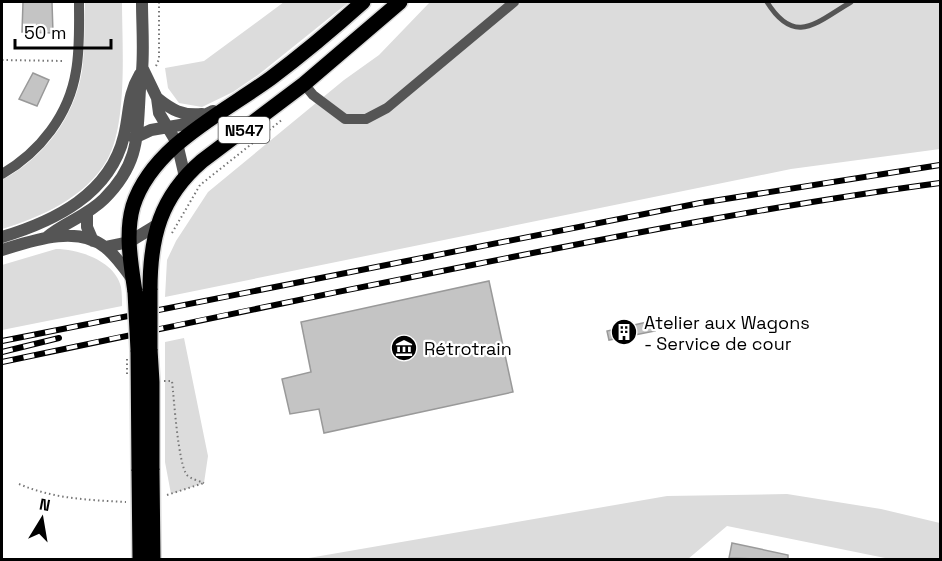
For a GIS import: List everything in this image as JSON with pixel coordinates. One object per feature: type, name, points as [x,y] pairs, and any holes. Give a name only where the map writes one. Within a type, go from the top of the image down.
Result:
[{"type":"main road","name":"N547","points":[[153,560],[145,471],[144,350],[140,287],[129,242],[133,207],[142,184],[156,164],[177,143],[291,62],[363,2]]},
{"type":"main road","name":"N547","points":[[140,287],[157,225],[166,204],[185,177],[202,161],[304,84],[400,2]]},
{"type":"main road","name":"N547","points":[[140,560],[152,382],[144,350]]},
{"type":"street","points":[[2,174],[30,154],[52,129],[67,103],[77,61],[79,2]]},
{"type":"street","points":[[46,237],[61,225],[87,213],[105,198],[121,178],[133,155],[138,135],[140,88],[145,74],[142,2]]},
{"type":"street","points":[[304,84],[313,95],[345,119],[366,119],[387,108],[514,2]]},
{"type":"street","points":[[145,74],[157,98],[159,113],[177,143],[185,177]]},
{"type":"street","points":[[2,237],[40,224],[82,200],[108,174],[122,144],[131,88],[145,74]]},
{"type":"street","points":[[157,98],[176,112],[192,115],[206,114]]},
{"type":"street","points":[[122,144],[151,130],[186,124],[239,101]]},
{"type":"street","points":[[87,213],[87,227],[93,241]]},
{"type":"street","points":[[105,247],[129,242],[157,225]]},
{"type":"street","points":[[2,250],[46,237],[70,236],[93,241],[105,247],[140,287]]},
{"type":"lane","points":[[767,2],[775,15],[784,23],[802,28],[811,26],[852,2]]},
{"type":"path","points":[[145,74],[159,59],[159,2]]},
{"type":"path","points":[[2,60],[77,61]]},
{"type":"path","points":[[170,236],[200,185],[287,116]]},
{"type":"path","points":[[152,382],[172,381],[178,441],[185,471],[189,477],[204,483],[160,496]]},
{"type":"path","points":[[19,484],[39,493],[63,497],[127,502]]},
{"type":"shaded area","points":[[85,2],[122,2],[121,105],[114,144],[98,173],[74,195],[47,212],[2,229],[2,180],[31,160],[54,135],[64,121],[78,89],[82,71]]},
{"type":"shaded area","points":[[284,2],[349,2],[258,75],[233,92],[202,107],[179,103],[168,88],[165,68],[204,61]]},
{"type":"shaded area","points":[[430,2],[940,2],[940,149],[791,169],[165,297],[167,260],[176,241],[208,192],[344,80],[379,55]]},
{"type":"shaded area","points":[[56,249],[85,254],[112,270],[121,287],[122,306],[2,330],[2,265]]},
{"type":"shaded area","points":[[184,338],[208,456],[204,483],[171,494],[165,462],[165,342]]},
{"type":"shaded area","points":[[787,494],[881,509],[940,523],[940,559],[890,559],[727,526],[688,559],[303,559],[667,496]]},
{"type":"building","points":[[23,2],[52,2],[53,33],[22,32]]},
{"type":"building","points":[[33,73],[49,80],[37,106],[19,99]]},
{"type":"building","name":"Rétrotrain","points":[[489,281],[513,392],[324,433],[319,409],[290,414],[282,379],[311,372],[301,322]]},
{"type":"building","name":"Atelier aux Wagons - Service de cour","points":[[652,321],[655,331],[609,340],[607,331]]},
{"type":"building","points":[[732,543],[788,555],[788,560],[729,558]]},
{"type":"railway","points":[[2,341],[700,203],[940,165]]},
{"type":"railway","points":[[2,362],[589,242],[764,210],[940,183]]},
{"type":"railway","points":[[2,352],[59,338]]},
{"type":"place","name":"Atelier aux Wagons - Service de cour","points":[[624,332]]},
{"type":"place","name":"Rétrotrain","points":[[404,348]]}]
